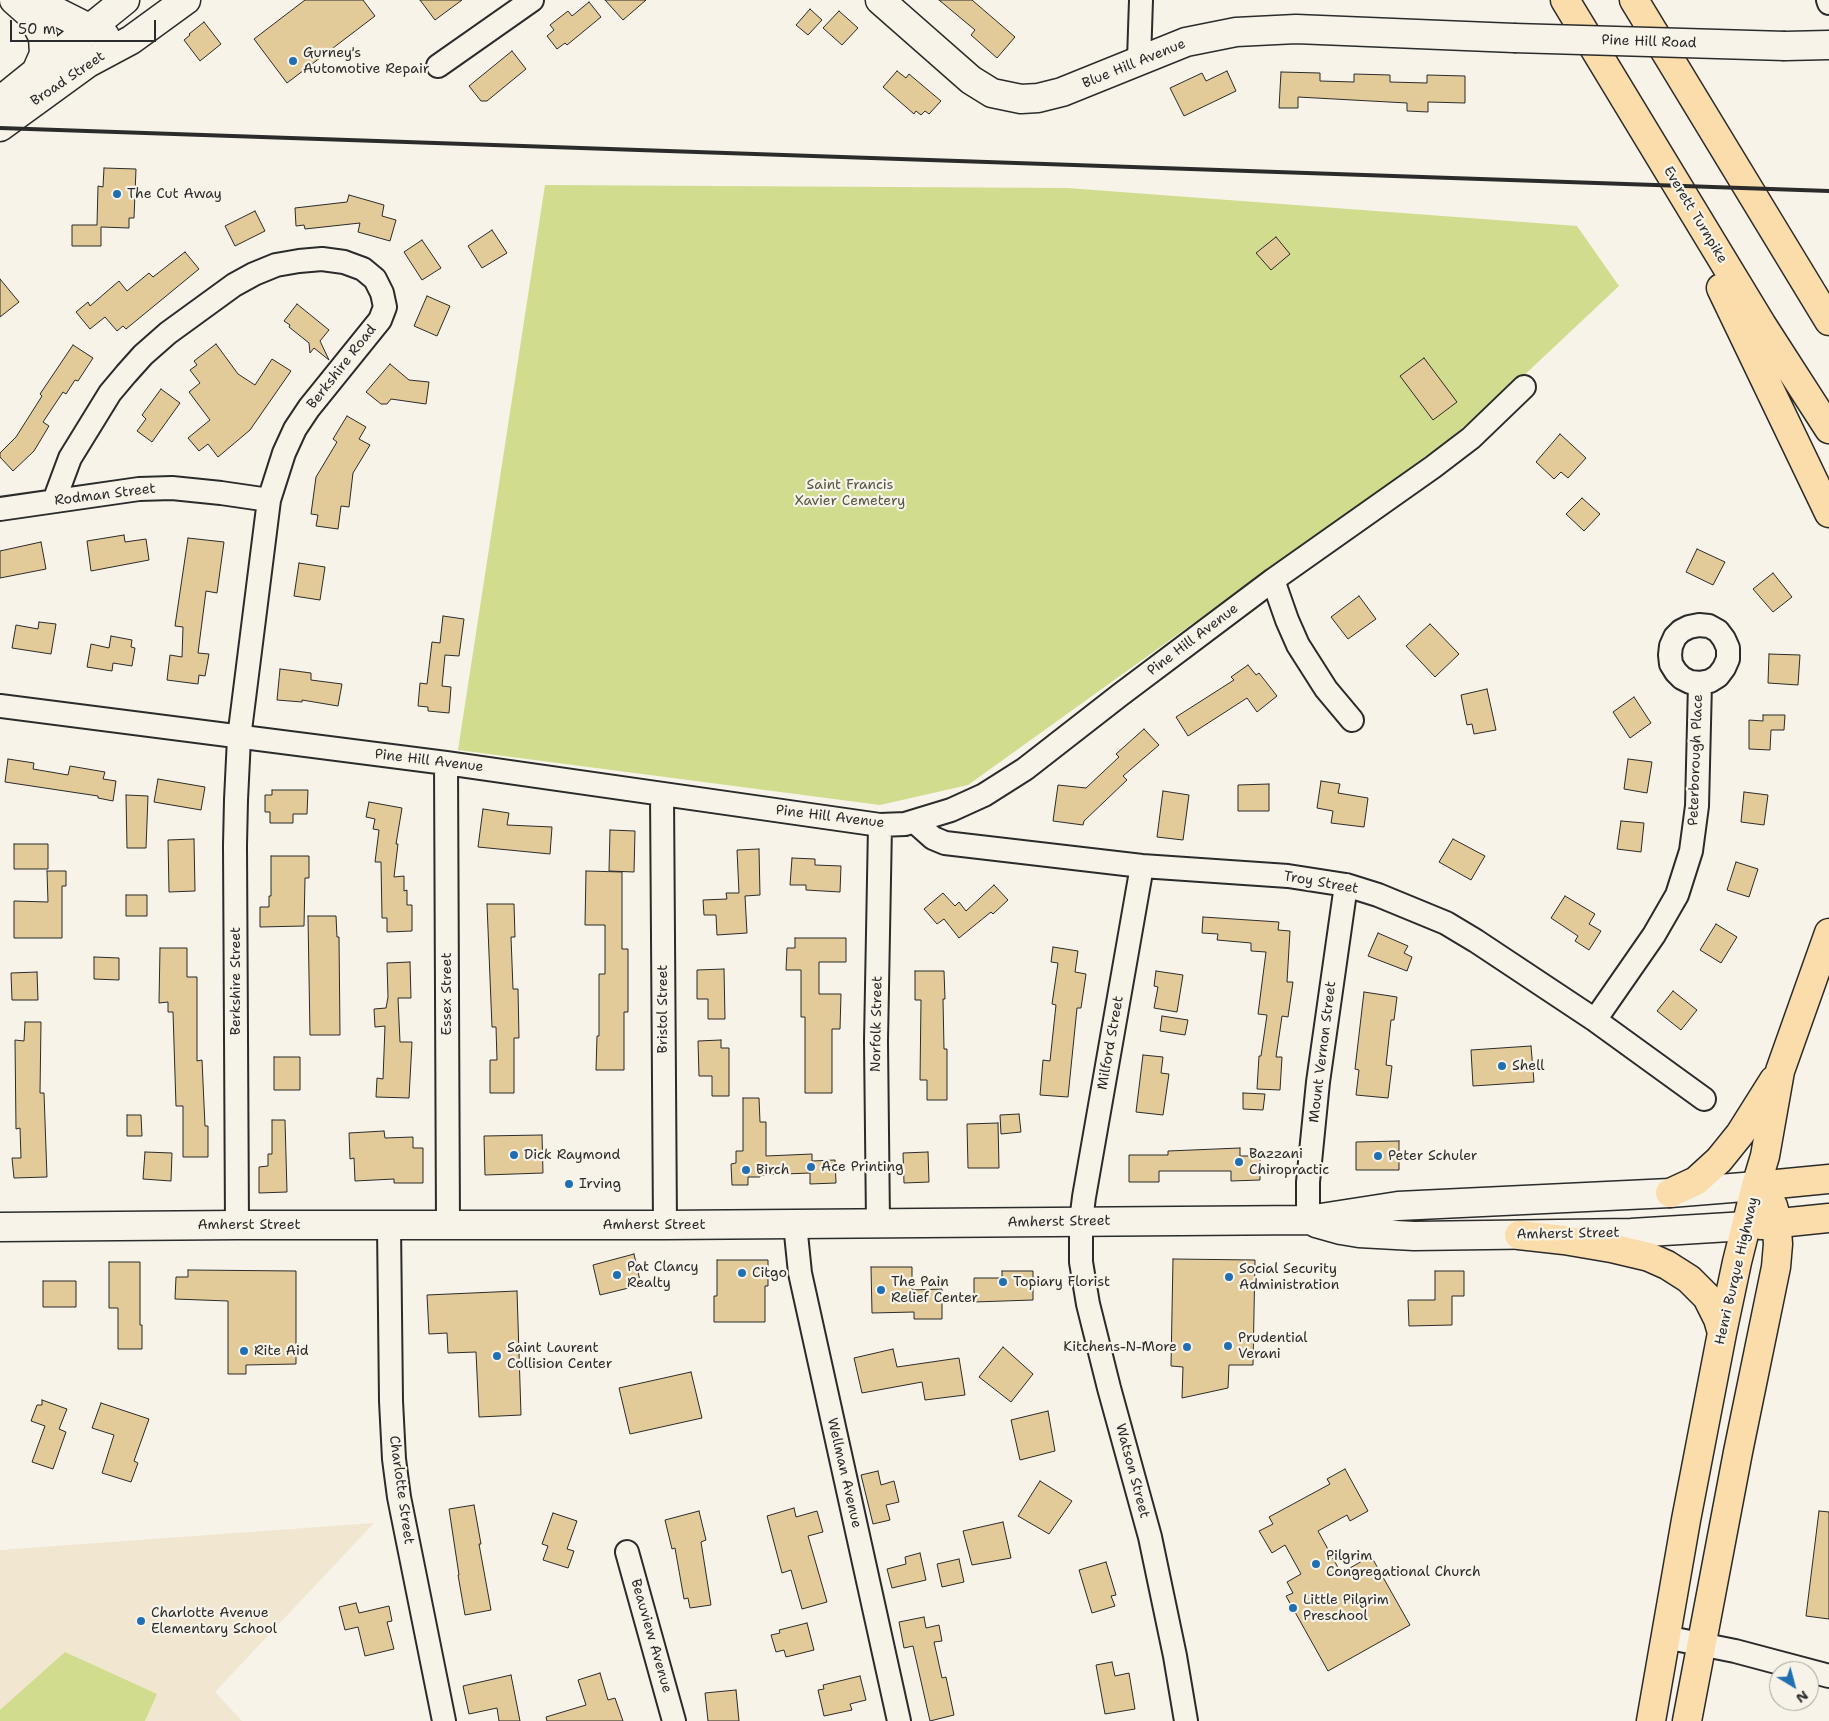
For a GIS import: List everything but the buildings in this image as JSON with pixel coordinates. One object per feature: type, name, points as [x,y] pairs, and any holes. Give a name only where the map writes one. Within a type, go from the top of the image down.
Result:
[{"type":"main road","points":[[14,0],[32,16],[43,37],[44,54],[36,72]]},
{"type":"main road","points":[[22,0],[49,8],[90,28],[126,42],[132,34],[129,23],[112,3]]},
{"type":"main road","name":"Broad Street","points":[[0,127],[88,63],[126,42],[186,0]]},
{"type":"main road","name":"Blue Hill Avenue","points":[[880,0],[971,80],[992,93],[1021,99],[1038,98],[1080,86],[1186,42],[1212,36],[1263,29],[1514,38]]},
{"type":"main road","points":[[1560,0],[1599,56]]},
{"type":"main road","name":"Everett Turnpike","points":[[1565,0],[1762,325],[1829,428]]},
{"type":"main road","points":[[1634,0],[1829,321]]},
{"type":"main road","points":[[1641,0],[1673,66]]},
{"type":"main road","name":"Broad Street","points":[[0,102],[90,28],[112,3]]},
{"type":"main road","name":"Pine Hill Road","points":[[1514,38],[1785,46],[1829,45]]},
{"type":"main road","points":[[1654,146],[1829,513]]},
{"type":"main road","points":[[1728,157],[1829,284]]},
{"type":"main road","points":[[1756,1186],[1766,1156],[1780,1071],[1829,933]]},
{"type":"main road","points":[[1670,1193],[1696,1181],[1718,1160],[1740,1134],[1780,1071]]},
{"type":"main road","name":"Amherst Street","points":[[0,1227],[878,1224],[1308,1220],[1398,1206],[1670,1193],[1829,1179]]},
{"type":"main road","name":"Henri Burque Highway","points":[[1651,1721],[1722,1333],[1756,1186],[1764,1193],[1773,1206],[1777,1223],[1776,1267],[1738,1452],[1687,1721]]},
{"type":"main road","name":"Amherst Street","points":[[1308,1220],[1341,1230],[1377,1234],[1439,1236],[1656,1232],[1829,1218]]},
{"type":"main road","points":[[1519,1235],[1611,1248],[1649,1257],[1668,1265],[1689,1279],[1706,1297],[1718,1319],[1722,1333]]},
{"type":"street","points":[[438,66],[508,7],[532,0]]},
{"type":"street","points":[[1139,60],[1141,0]]},
{"type":"street","name":"Berkshire Road","points":[[54,501],[70,458],[110,393],[143,355],[168,333],[234,285],[276,265],[299,260],[322,259],[344,262],[363,269],[376,279],[385,307],[380,320],[309,408],[295,429],[284,453],[269,500],[239,738]]},
{"type":"street","name":"Pine Hill Avenue","points":[[0,706],[446,763],[880,825],[916,822],[951,810],[984,795],[1025,769],[1273,580],[1463,444],[1524,387]]},
{"type":"street","name":"Rodman Street","points":[[0,509],[139,489],[172,488],[269,500]]},
{"type":"street","points":[[1273,580],[1298,645],[1326,689],[1352,720]]},
{"type":"street","name":"Peterborough Place","points":[[1595,1020],[1654,935],[1677,895],[1691,851],[1697,806],[1700,683]]},
{"type":"street","name":"Berkshire Street","points":[[237,1225],[235,845],[239,738]]},
{"type":"street","name":"Essex Street","points":[[446,763],[448,1225]]},
{"type":"street","name":"Bristol Street","points":[[662,794],[665,1225]]},
{"type":"street","name":"Troy Street","points":[[916,822],[933,838],[945,843],[1142,866],[1288,876],[1346,885],[1378,895],[1446,923],[1476,941],[1595,1020],[1704,1099]]},
{"type":"street","name":"Norfolk Street","points":[[878,1224],[876,1049],[880,825]]},
{"type":"street","name":"Milford Street","points":[[1081,1222],[1142,866]]},
{"type":"street","name":"Mount Vernon Street","points":[[1308,1220],[1308,1182],[1318,1082],[1346,885]]},
{"type":"street","name":"Watson Street","points":[[1081,1222],[1081,1262],[1088,1304],[1150,1537],[1175,1656],[1186,1721]]},
{"type":"street","name":"Wellman Avenue","points":[[795,1224],[800,1274],[899,1721]]},
{"type":"street","name":"Charlotte Street","points":[[389,1226],[391,1401],[394,1459],[399,1497],[444,1721]]},
{"type":"street","name":"Beauview Avenue","points":[[627,1552],[674,1721]]},
{"type":"street","points":[[1665,1637],[1702,1644],[1829,1676]]},
{"type":"shaded area","name":"Charlotte Avenue Elementary School","points":[[374,1523],[215,1692],[242,1721],[0,1721],[0,1550]]},
{"type":"green space","name":"Saint Francis Xavier Cemetery","points":[[545,185],[1067,188],[1577,226],[1619,286],[1519,380],[1443,444],[968,785],[880,805],[458,750]]},
{"type":"green space","points":[[65,1652],[157,1694],[145,1721],[0,1721],[0,1710]]},
{"type":"railway","points":[[0,128],[1829,191]]},
{"type":"place","name":"Gurney's Automotive Repair","points":[[293,61]]},
{"type":"place","name":"The Cut Away","points":[[117,194]]},
{"type":"place","name":"Shell","points":[[1502,1066]]},
{"type":"place","name":"Dick Raymond","points":[[514,1155]]},
{"type":"place","name":"Peter Schuler","points":[[1378,1156]]},
{"type":"place","name":"Bazzani Chiropractic","points":[[1239,1162]]},
{"type":"place","name":"Ace Printing","points":[[811,1167]]},
{"type":"place","name":"Birch","points":[[746,1170]]},
{"type":"place","name":"Irving","points":[[569,1184]]},
{"type":"place","name":"Citgo","points":[[742,1273]]},
{"type":"place","name":"Pat Clancy Realty","points":[[617,1275]]},
{"type":"place","name":"Social Security Administration","points":[[1229,1277]]},
{"type":"place","name":"Topiary Florist","points":[[1003,1282]]},
{"type":"place","name":"The Pain Relief Center","points":[[881,1290]]},
{"type":"place","name":"Prudential Verani","points":[[1228,1346]]},
{"type":"place","name":"Kitchens-N-More","points":[[1187,1347]]},
{"type":"place","name":"Rite Aid","points":[[244,1351]]},
{"type":"place","name":"Saint Laurent Collision Center","points":[[497,1356]]},
{"type":"place","name":"Pilgrim Congregational Church","points":[[1316,1564]]},
{"type":"place","name":"Little Pilgrim Preschool","points":[[1293,1608]]},
{"type":"place","name":"Charlotte Avenue Elementary School","points":[[141,1621]]}]
